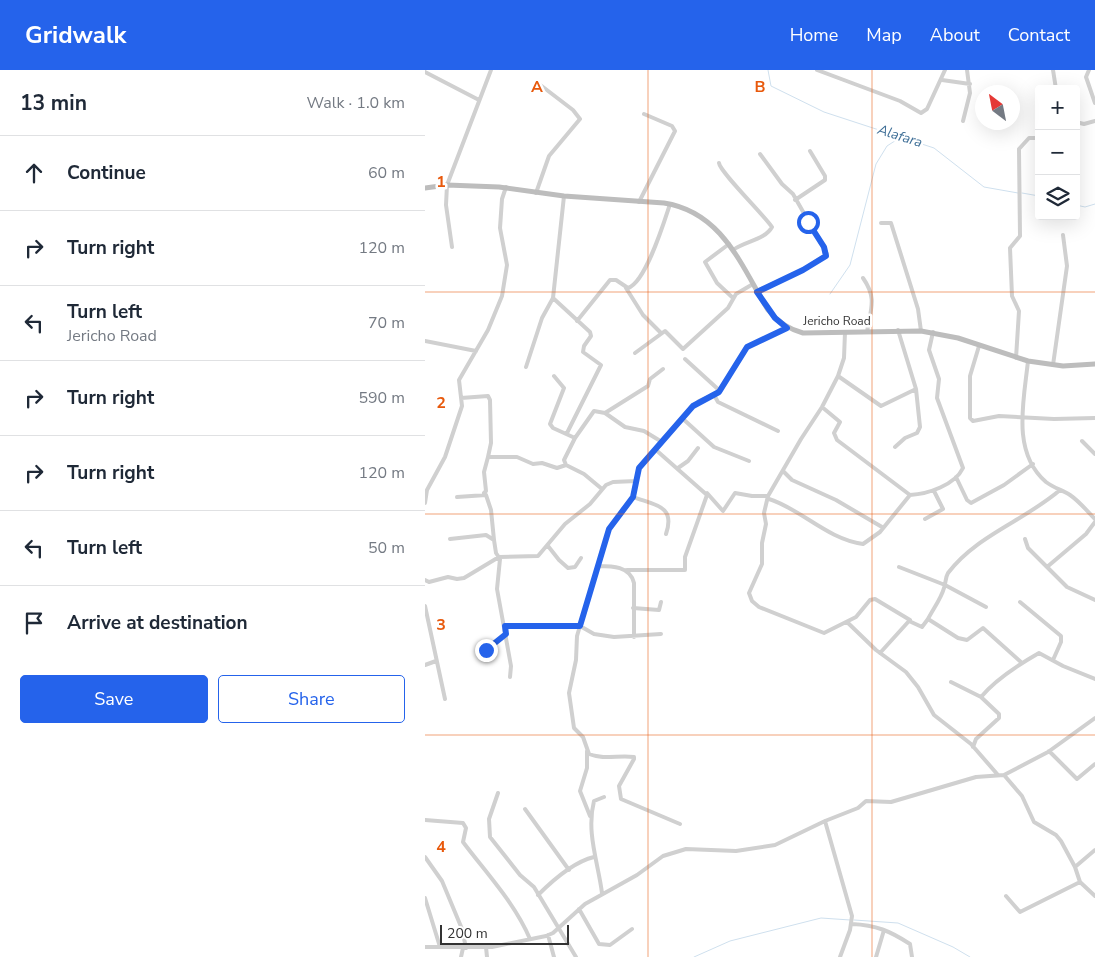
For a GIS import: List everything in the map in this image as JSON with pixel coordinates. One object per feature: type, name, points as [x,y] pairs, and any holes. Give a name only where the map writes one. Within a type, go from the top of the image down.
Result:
[{"type":"street","points":[[452,247],[446,205],[447,185],[491,70]]},
{"type":"street","points":[[817,70],[900,101],[921,113],[927,109],[945,70]]},
{"type":"street","points":[[963,121],[968,105],[970,84],[967,70]]},
{"type":"street","points":[[1053,70],[1055,85]]},
{"type":"street","points":[[1089,70],[1086,77],[1095,103]]},
{"type":"street","points":[[425,72],[479,100]]},
{"type":"street","points":[[942,80],[970,84]]},
{"type":"street","points":[[536,193],[549,156],[580,119],[573,110],[539,84]]},
{"type":"street","points":[[639,202],[675,131],[672,126],[644,114]]},
{"type":"street","points":[[1080,123],[1084,124],[1095,121]]},
{"type":"street","points":[[1015,358],[1019,312],[1012,296],[1010,248],[1020,236],[1019,149],[1029,138],[1035,138]]},
{"type":"street","points":[[795,200],[825,180],[825,176],[810,151]]},
{"type":"street","points":[[757,292],[803,270],[827,254],[795,200],[760,154]]},
{"type":"street","points":[[719,163],[721,170],[737,184],[772,227],[758,239],[744,242],[733,250]]},
{"type":"street","name":"Jericho Road","points":[[425,188],[447,185],[506,187],[564,196],[670,204],[697,213],[729,244],[771,314],[787,328],[803,333],[898,330],[933,332],[1028,361],[1053,365],[1095,364]]},
{"type":"street","points":[[425,503],[427,490],[440,469],[454,434],[462,406],[459,380],[488,330],[503,296],[507,265],[500,228],[502,199],[506,187]]},
{"type":"street","points":[[526,366],[542,318],[553,298],[564,196]]},
{"type":"street","points":[[626,288],[632,287],[642,277],[660,236],[670,204]]},
{"type":"street","points":[[881,223],[891,223],[918,309],[921,331]]},
{"type":"street","points":[[1053,365],[1067,266],[1063,235]]},
{"type":"street","points":[[729,244],[705,262],[717,284],[733,298]]},
{"type":"street","points":[[863,278],[871,290],[873,299],[867,332]]},
{"type":"street","points":[[577,321],[610,280],[616,280],[626,288],[643,315],[661,333]]},
{"type":"street","points":[[635,353],[661,333],[667,331],[679,348],[683,349],[727,308],[733,298],[753,284]]},
{"type":"street","points":[[553,298],[591,334],[583,352],[601,365],[567,433]]},
{"type":"street","points":[[591,818],[581,791],[587,768],[587,751],[583,738],[575,728],[569,694],[580,626],[609,529],[633,497],[639,468],[682,418],[699,401],[720,391],[747,347],[787,328]]},
{"type":"street","points":[[895,447],[905,438],[917,433],[920,427],[916,389],[898,330]]},
{"type":"street","points":[[845,331],[844,358],[838,376],[822,407],[783,471],[769,498],[764,513],[766,524],[762,543],[762,564],[749,593],[752,601],[759,608],[824,633],[856,617],[870,600],[875,599],[923,627],[945,585],[947,575],[977,545],[1048,500],[1060,490]]},
{"type":"street","points":[[656,450],[707,493],[723,511],[735,493],[769,498],[785,504],[817,526],[855,543],[863,544],[871,540],[910,495],[934,491],[962,471],[963,464],[937,398],[939,379],[929,350],[933,332]]},
{"type":"street","points":[[425,341],[476,351]]},
{"type":"street","points":[[979,346],[971,376],[971,419],[974,421],[999,416],[1054,419],[1095,418]]},
{"type":"street","points":[[685,359],[720,391]]},
{"type":"street","points":[[1028,361],[1021,432],[1033,464],[1044,480],[1071,495],[1095,520],[1086,534],[1047,567]]},
{"type":"street","points":[[605,413],[648,386],[650,379],[663,369]]},
{"type":"street","points":[[554,376],[564,388],[550,424],[553,428],[575,438]]},
{"type":"street","points":[[838,376],[881,406],[916,389]]},
{"type":"street","points":[[714,395],[718,402],[778,431]]},
{"type":"street","points":[[461,398],[488,396],[490,400],[491,443],[484,472],[486,491],[484,493],[489,501],[496,553],[499,557],[500,577],[497,589],[511,666],[510,677]]},
{"type":"street","points":[[822,407],[840,422],[834,433],[837,440],[910,495]]},
{"type":"street","points":[[566,465],[564,460],[575,438],[594,411],[605,413],[625,427],[644,431],[662,442]]},
{"type":"street","points":[[682,418],[714,447],[749,462]]},
{"type":"street","points":[[1082,441],[1095,454]]},
{"type":"street","points":[[678,468],[688,461],[698,448]]},
{"type":"street","points":[[488,457],[517,457],[533,464],[542,462],[557,468],[566,465],[584,474],[602,489]]},
{"type":"street","points":[[956,476],[967,500],[971,503],[1004,485],[1033,464]]},
{"type":"street","points":[[783,471],[792,480],[836,500],[882,527]]},
{"type":"street","points":[[425,580],[429,582],[448,577],[464,578],[499,557],[538,556],[565,524],[590,504],[602,489],[613,482],[636,480]]},
{"type":"street","points":[[925,519],[943,509],[934,491]]},
{"type":"street","points":[[457,497],[484,493]]},
{"type":"street","points":[[598,566],[627,570],[685,570],[685,557],[694,536],[707,493]]},
{"type":"street","points":[[633,497],[654,503],[669,516],[670,523],[666,534]]},
{"type":"street","points":[[450,539],[486,535],[494,540]]},
{"type":"street","points":[[1025,539],[1028,548],[1074,592],[1095,600]]},
{"type":"street","points":[[548,546],[568,568],[575,567],[581,558]]},
{"type":"street","points":[[899,568],[945,585],[985,607]]},
{"type":"street","points":[[627,570],[632,575],[634,583],[634,637]]},
{"type":"street","points":[[633,608],[655,611],[659,610],[661,602]]},
{"type":"street","points":[[1020,602],[1061,636],[1061,642],[1053,660]]},
{"type":"street","points":[[425,606],[435,643],[436,662],[445,699]]},
{"type":"street","points":[[928,619],[958,638],[967,640],[983,628],[1022,663]]},
{"type":"street","points":[[880,653],[911,620]]},
{"type":"street","points":[[847,622],[880,653],[906,672],[918,687],[934,715],[964,737],[998,776]]},
{"type":"street","points":[[505,626],[580,626],[594,634],[634,637],[661,634]]},
{"type":"street","points":[[486,650],[506,634]]},
{"type":"street","points":[[981,697],[991,686],[1039,653],[1063,666],[1095,679]]},
{"type":"street","points":[[425,665],[436,662]]},
{"type":"street","points":[[951,682],[981,697],[999,716],[976,739],[973,747]]},
{"type":"street","points":[[425,946],[486,947],[548,935],[579,909],[603,893],[637,875],[663,856],[686,849],[736,851],[775,845],[825,821],[858,808],[866,801],[891,802],[977,777],[1005,775],[1049,751],[1095,718]]},
{"type":"street","points":[[587,751],[605,758],[618,755],[634,757],[635,759],[619,786],[621,799],[679,824]]},
{"type":"street","points":[[1049,751],[1077,779],[1095,764]]},
{"type":"street","points":[[1005,775],[1022,796],[1034,822],[1056,834],[1075,867],[1080,882],[1095,896]]},
{"type":"street","points":[[497,793],[489,819],[490,837],[520,875],[534,887],[576,957]]},
{"type":"street","points":[[603,893],[594,857],[591,818],[594,801],[604,797]]},
{"type":"street","points":[[525,809],[569,870]]},
{"type":"street","points":[[425,820],[463,823],[466,828],[463,842],[490,874],[522,921],[530,939]]},
{"type":"street","points":[[825,821],[852,916],[852,924],[841,957]]},
{"type":"street","points":[[1075,867],[1095,850]]},
{"type":"street","points":[[425,857],[442,881],[461,929],[464,948],[461,957]]},
{"type":"street","points":[[538,895],[569,870],[594,857]]},
{"type":"street","points":[[1006,896],[1020,912],[1080,882]]},
{"type":"street","points":[[425,898],[434,922],[440,947]]},
{"type":"street","points":[[579,909],[599,944],[610,946],[631,929]]},
{"type":"street","points":[[852,924],[874,925],[910,944],[912,957]]},
{"type":"street","points":[[876,957],[884,930]]},
{"type":"street","points":[[548,935],[554,957]]},
{"type":"street","points":[[486,947],[487,957]]},
{"type":"waterway","name":"Alafara","points":[[768,70],[771,86],[824,112],[934,148],[984,187],[1018,193]]},
{"type":"waterway","points":[[830,294],[850,265],[876,164],[887,146],[901,137]]},
{"type":"waterway","name":"Alafara","points":[[1022,193],[1035,195]]},
{"type":"waterway","name":"Alafara","points":[[1080,206],[1085,207],[1095,204]]},
{"type":"waterway","points":[[694,957],[730,941],[821,918],[850,920]]},
{"type":"waterway","points":[[854,920],[898,923],[953,947],[970,957]]},
{"type":"route","points":[[486,650],[503,638],[506,634],[505,626],[580,626],[603,544],[617,516],[633,497],[639,468],[693,406],[699,401],[719,392],[733,366],[747,347],[787,328],[768,310],[757,292],[803,270],[826,256],[827,252],[808,222]]}]
